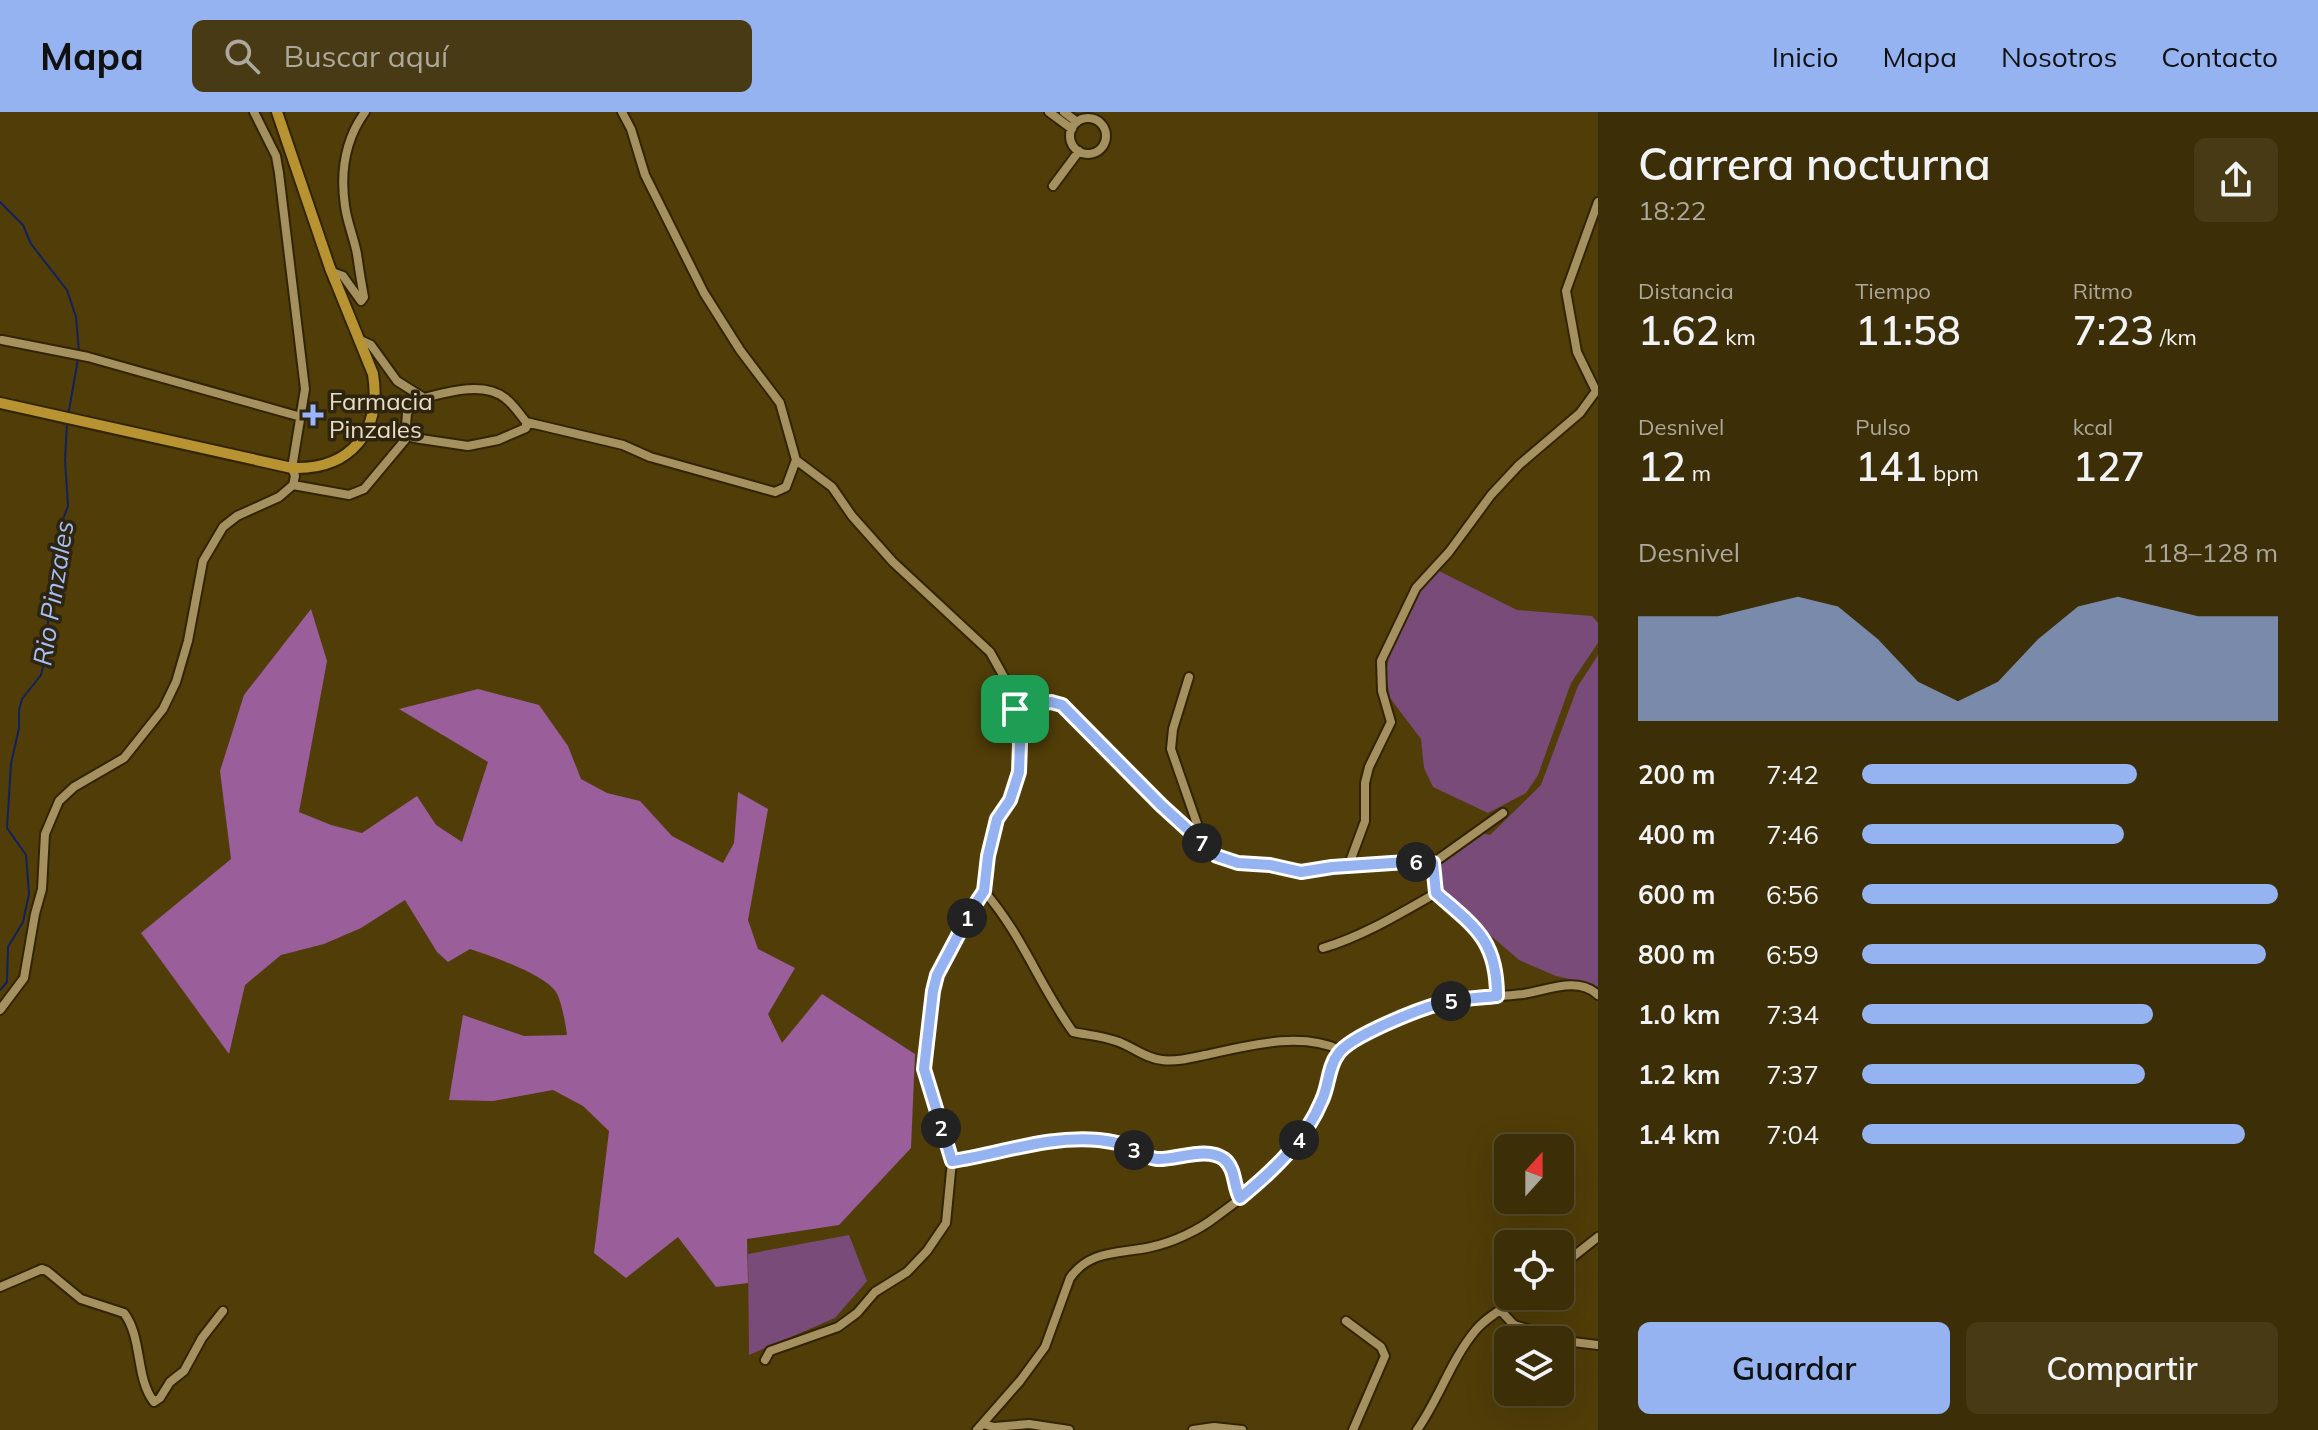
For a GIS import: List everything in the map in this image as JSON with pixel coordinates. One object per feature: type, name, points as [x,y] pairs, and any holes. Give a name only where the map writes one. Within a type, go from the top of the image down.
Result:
[{"type":"main road","points":[[3,403],[292,468],[308,468],[339,459],[359,442],[373,416],[376,390],[373,374],[332,272],[277,112]]},
{"type":"street","points":[[0,1010],[24,978],[42,889],[45,834],[59,801],[74,787],[124,758],[163,709],[176,682],[188,641],[203,561],[223,527],[237,516],[279,497],[293,485],[295,476],[292,468],[305,389],[276,156],[254,112]]},
{"type":"street","points":[[332,272],[343,276],[361,301],[364,297],[357,253],[345,208],[344,162],[353,127],[365,112]]},
{"type":"street","points":[[293,485],[349,495],[364,489],[405,440],[407,413],[415,402],[448,392],[489,390],[503,396],[526,422],[623,445],[650,457],[775,492],[786,487],[796,460],[780,403],[740,350],[704,293],[645,175],[631,129],[622,112]]},
{"type":"street","points":[[1049,112],[1075,125]]},
{"type":"street","points":[[1064,112],[1075,125]]},
{"type":"street","points":[[1087,118],[1098,121],[1103,125],[1105,143],[1096,152],[1079,151],[1072,142],[1075,125],[1087,118]]},
{"type":"street","points":[[1053,186],[1079,151]]},
{"type":"street","points":[[1348,867],[1365,821],[1365,783],[1369,767],[1391,722],[1382,691],[1381,661],[1416,588],[1449,552],[1491,495],[1519,465],[1580,413],[1596,391],[1577,352],[1566,291],[1598,202]]},
{"type":"street","points":[[2,340],[88,357],[301,417]]},
{"type":"street","points":[[360,340],[371,345],[397,381],[424,398]]},
{"type":"street","points":[[407,434],[414,438],[468,446],[498,440],[526,428],[526,422]]},
{"type":"street","points":[[765,1360],[770,1351],[838,1327],[857,1313],[875,1292],[907,1272],[927,1251],[946,1223],[952,1161],[924,1069],[929,1022],[937,975],[984,891],[997,819],[1010,800],[1019,772],[1020,744],[1015,709],[1004,677],[990,652],[893,562],[852,516],[832,487],[796,460]]},
{"type":"street","points":[[1189,677],[1173,729],[1171,749],[1205,845]]},
{"type":"street","points":[[1015,709],[1051,702],[1062,705],[1217,856],[1238,863],[1270,865],[1301,872],[1422,861],[1433,863],[1503,813]]},
{"type":"street","points":[[1433,863],[1436,893],[1475,926],[1492,952],[1497,996]]},
{"type":"street","points":[[984,891],[1006,916],[1053,1004],[1073,1032],[1117,1041],[1141,1055],[1162,1060],[1184,1059],[1254,1045],[1307,1042],[1340,1050]]},
{"type":"street","points":[[1323,948],[1342,942],[1436,893]]},
{"type":"street","points":[[980,1427],[1045,1347],[1076,1269],[1103,1254],[1169,1242],[1215,1218],[1240,1198],[1271,1172],[1300,1139],[1323,1100],[1333,1062],[1340,1050],[1360,1036],[1444,1002],[1575,985],[1590,987],[1598,995]]},
{"type":"street","points":[[952,1161],[979,1158],[1023,1146],[1072,1140],[1098,1140],[1127,1146],[1156,1159],[1207,1154],[1227,1162],[1240,1198]]},
{"type":"street","points":[[1574,1256],[1598,1237]]},
{"type":"street","points":[[0,1287],[42,1269],[81,1299],[124,1313],[135,1335],[145,1380],[154,1402],[170,1382],[184,1371],[202,1338],[223,1311]]},
{"type":"street","points":[[1417,1430],[1434,1406],[1476,1329],[1501,1311],[1514,1325],[1573,1342],[1598,1345]]},
{"type":"street","points":[[1346,1321],[1381,1347],[1385,1356],[1353,1430]]},
{"type":"street","points":[[980,1427],[1029,1424],[1069,1430]]},
{"type":"street","points":[[1193,1430],[1214,1427],[1242,1430]]},
{"type":"shaded area","points":[[1439,571],[1517,610],[1592,616],[1598,623],[1598,643],[1571,683],[1538,775],[1526,793],[1488,813],[1433,787],[1424,768],[1421,739],[1390,698],[1386,675],[1389,655],[1419,591]]},
{"type":"shaded area","points":[[311,609],[327,661],[299,812],[362,833],[417,796],[436,825],[462,842],[488,762],[399,709],[478,689],[539,705],[568,746],[581,779],[607,793],[640,801],[672,836],[723,863],[734,843],[738,792],[768,809],[748,920],[758,949],[795,968],[768,1014],[782,1043],[822,994],[915,1054],[911,1148],[839,1225],[747,1239],[748,1283],[716,1287],[678,1237],[626,1278],[594,1253],[609,1131],[583,1106],[553,1090],[493,1101],[449,1100],[463,1015],[524,1036],[567,1035],[556,992],[529,972],[470,949],[448,962],[437,952],[405,900],[361,928],[324,944],[281,955],[245,985],[229,1054],[141,933],[231,859],[220,771],[244,695]]},
{"type":"shaded area","points":[[1598,655],[1598,990],[1590,984],[1556,976],[1519,960],[1438,890],[1436,865],[1482,833],[1490,835],[1541,785],[1578,686]]},
{"type":"shaded area","points":[[849,1235],[867,1281],[835,1318],[749,1355],[748,1254]]},
{"type":"waterway","name":"Rio Pinzales","points":[[0,202],[23,225],[31,244],[67,290],[76,317],[79,352]]},
{"type":"waterway","name":"Rio Pinzales","points":[[68,416],[78,359]]},
{"type":"waterway","name":"Rio Pinzales","points":[[0,990],[7,982],[8,947],[23,922],[29,894],[26,855],[7,828],[11,764],[22,699],[41,675],[47,649],[48,620],[58,594],[62,560],[60,527],[68,506],[65,460],[67,422]]},
{"type":"place","name":"Farmacia Pinzales","points":[[313,415]]},
{"type":"route","points":[[1051,702],[1062,705],[1161,805],[1217,856],[1238,863],[1270,865],[1301,872],[1332,867],[1422,861],[1433,863],[1436,893],[1475,926],[1492,952],[1497,996],[1444,1002],[1425,1008],[1360,1036],[1340,1050],[1333,1062],[1323,1100],[1300,1139],[1271,1172],[1240,1198],[1227,1162],[1207,1154],[1156,1159],[1127,1146],[1098,1140],[1072,1140],[1023,1146],[979,1158],[952,1161],[924,1069],[933,991],[937,975],[984,891],[997,819],[1010,800],[1019,772],[1020,744],[1015,709],[1051,702]]}]
